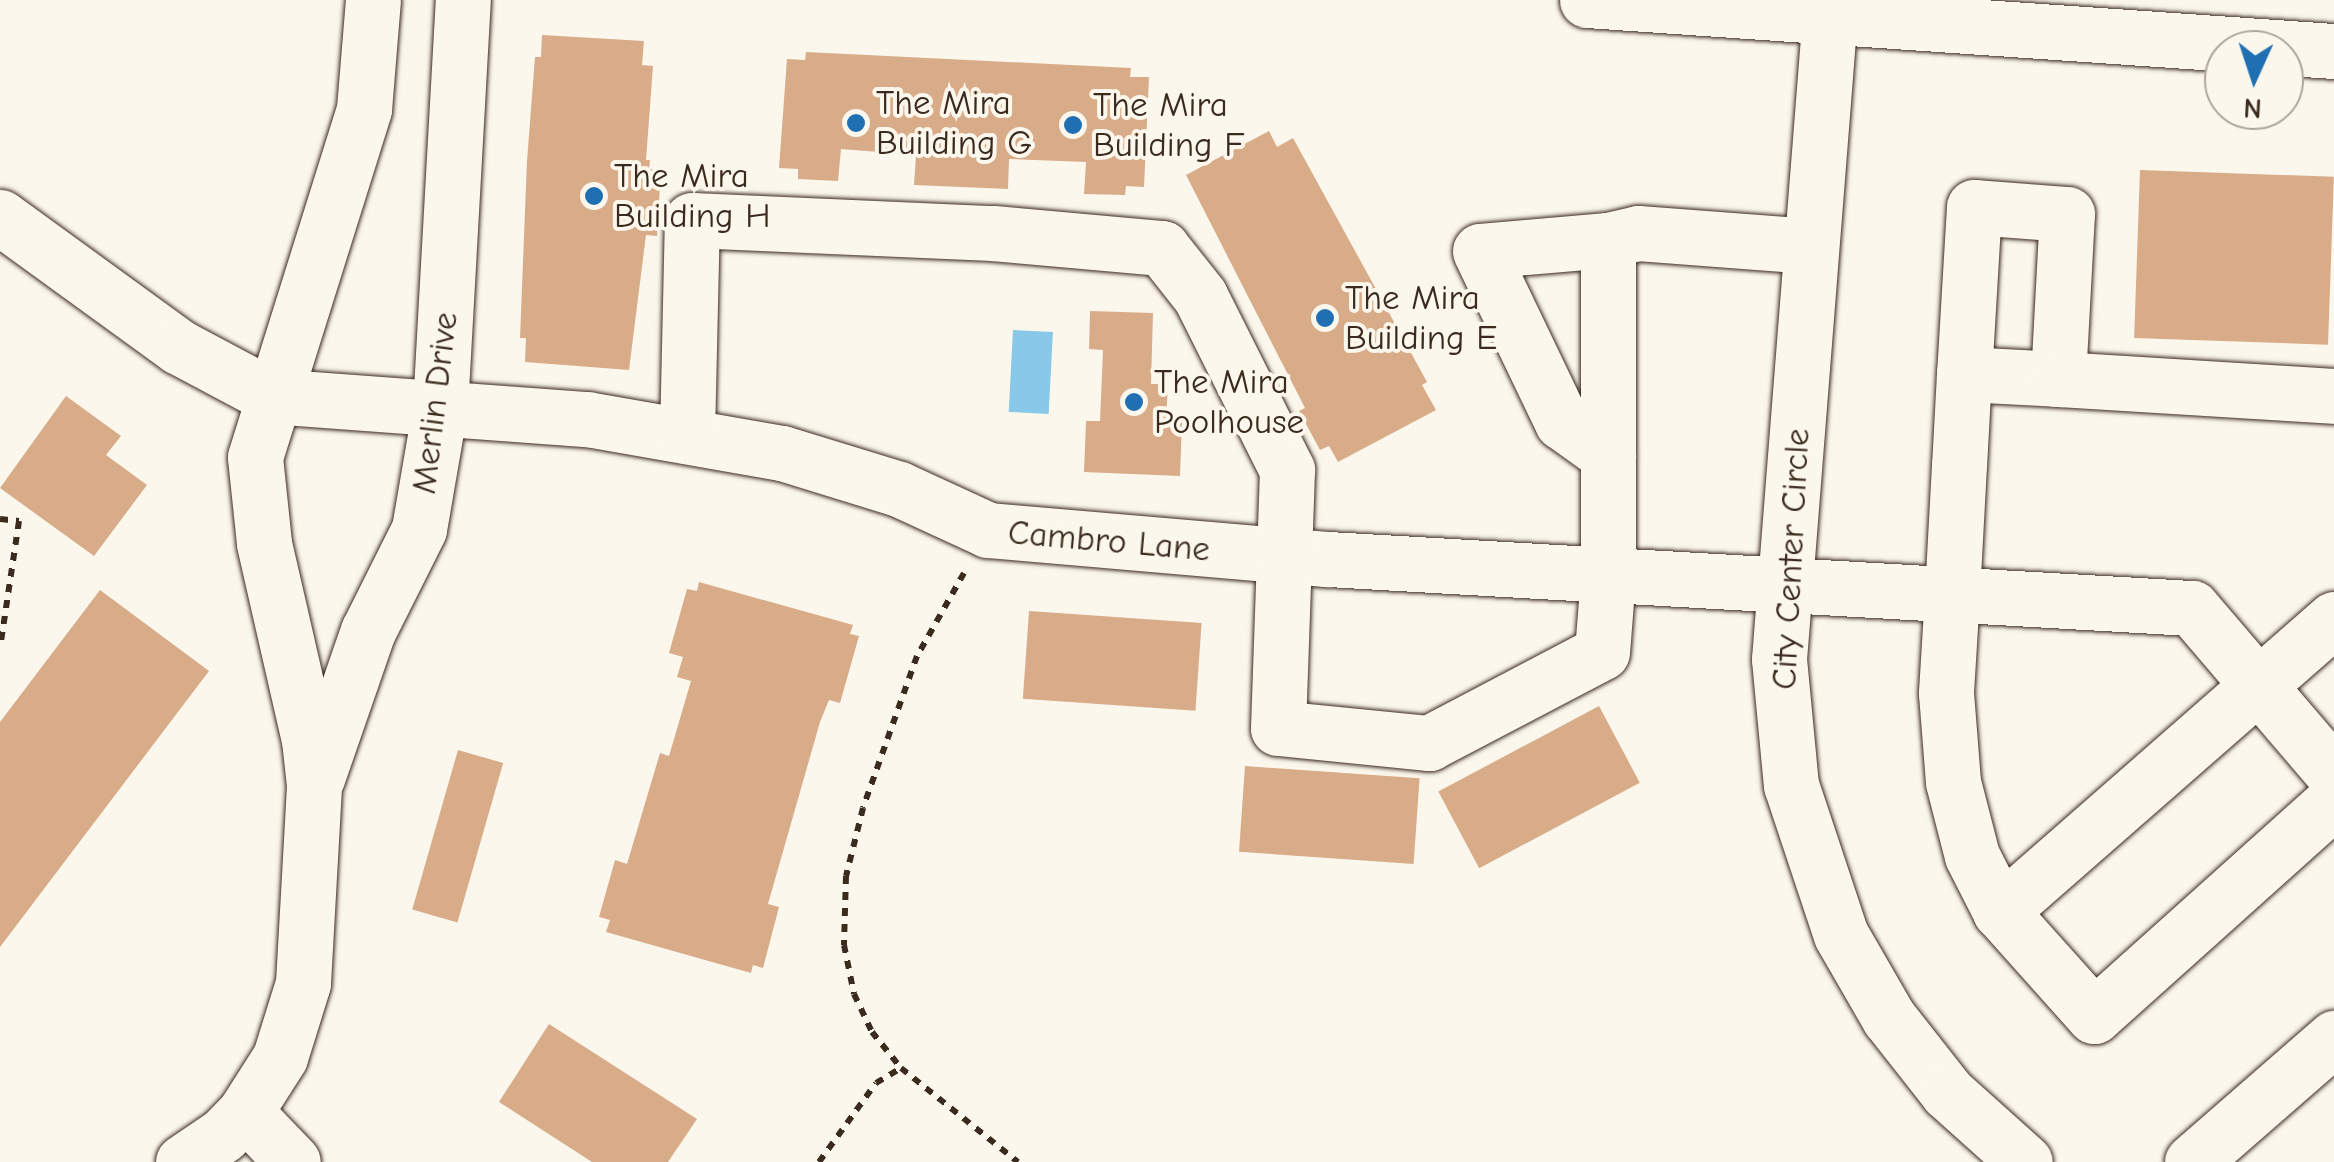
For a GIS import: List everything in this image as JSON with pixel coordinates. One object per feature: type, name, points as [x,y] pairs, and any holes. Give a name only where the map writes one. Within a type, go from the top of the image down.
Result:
[{"type":"street","name":"Merlin Drive","points":[[183,1162],[223,1134],[245,1112],[280,1057],[303,983],[314,785],[309,740],[264,543],[255,457],[364,109],[373,0]]},
{"type":"street","name":"Merlin Drive","points":[[314,785],[368,631],[419,530],[440,408],[463,0]]},
{"type":"street","points":[[1587,0],[1830,9],[2334,51]]},
{"type":"street","name":"City Center Circle","points":[[1830,9],[1779,658],[1791,784],[1842,935],[1889,1018],[1948,1093],[2025,1162]]},
{"type":"street","points":[[2058,379],[2066,214],[1974,207],[1946,693],[1953,782],[1972,856],[2000,911],[2094,1016],[2334,801]]},
{"type":"street","points":[[0,217],[178,347],[271,396]]},
{"type":"street","points":[[687,436],[692,220],[993,233],[1162,248],[1200,296],[1287,470],[1278,728],[1429,743],[1602,652],[1608,575],[1608,240]]},
{"type":"street","points":[[1608,455],[1562,422],[1480,251],[1608,240],[1638,233],[1810,246]]},
{"type":"street","points":[[1964,374],[2334,396]]},
{"type":"street","name":"Cambro Lane","points":[[271,396],[587,418],[782,453],[866,479],[988,530],[1285,556],[2192,608],[2334,774]]},
{"type":"street","points":[[2000,911],[2334,619]]},
{"type":"street","points":[[2192,1162],[2334,1038]]},
{"type":"street","points":[[245,1112],[293,1162]]},
{"type":"path","points":[[0,519],[18,521],[0,648]]},
{"type":"path","points":[[988,530],[918,656],[863,808],[846,876],[844,945],[854,994],[872,1032],[901,1068],[1018,1162]]},
{"type":"path","points":[[819,1162],[876,1082],[901,1068]]},
{"type":"water","points":[[1013,330],[1053,332],[1049,414],[1009,412]]},
{"type":"building","name":"The Mira Building H","points":[[542,35],[644,41],[642,65],[653,66],[646,160],[650,160],[649,169],[661,169],[657,236],[646,235],[629,370],[525,362],[526,338],[520,338],[527,161],[535,57],[541,57]]},
{"type":"building","points":[[806,52],[1131,68],[1130,77],[1149,77],[1144,187],[1126,186],[1125,195],[1084,194],[1086,162],[1009,159],[1008,189],[914,185],[916,155],[841,149],[838,181],[798,179],[798,169],[779,168],[787,59],[805,60]]},
{"type":"building","name":"The Mira Building E","points":[[1269,131],[1277,147],[1293,138],[1427,382],[1422,385],[1436,410],[1338,462],[1329,446],[1320,450],[1299,411],[1305,408],[1186,175]]},
{"type":"building","points":[[2140,170],[2334,177],[2328,345],[2134,338]]},
{"type":"building","name":"The Mira Poolhouse","points":[[1090,311],[1153,313],[1151,384],[1168,384],[1166,421],[1182,422],[1180,476],[1084,472],[1086,421],[1100,421],[1103,350],[1089,349]]},
{"type":"building","points":[[66,396],[121,436],[106,455],[147,485],[94,556],[0,488]]},
{"type":"building","points":[[699,582],[853,625],[850,634],[859,636],[840,703],[829,700],[820,722],[768,904],[779,907],[763,968],[753,965],[751,973],[606,932],[610,920],[599,917],[615,860],[627,864],[660,753],[669,756],[691,681],[677,677],[683,657],[669,653],[687,589],[697,591]]},
{"type":"building","points":[[100,590],[209,671],[0,947],[0,722]]},
{"type":"building","points":[[1029,611],[1202,623],[1195,711],[1023,699]]},
{"type":"building","points":[[1599,706],[1640,783],[1479,868],[1438,791]]},
{"type":"building","points":[[458,750],[503,763],[457,923],[412,910]]},
{"type":"building","points":[[1245,766],[1420,778],[1414,864],[1239,852]]},
{"type":"building","points":[[549,1024],[697,1119],[668,1162],[592,1162],[499,1102]]},
{"type":"place","name":"The Mira Building G","points":[[856,123]]},
{"type":"place","name":"The Mira Building F","points":[[1073,125]]},
{"type":"place","name":"The Mira Building H","points":[[594,196]]},
{"type":"place","name":"The Mira Building E","points":[[1325,318]]},
{"type":"place","name":"The Mira Poolhouse","points":[[1134,402]]}]
